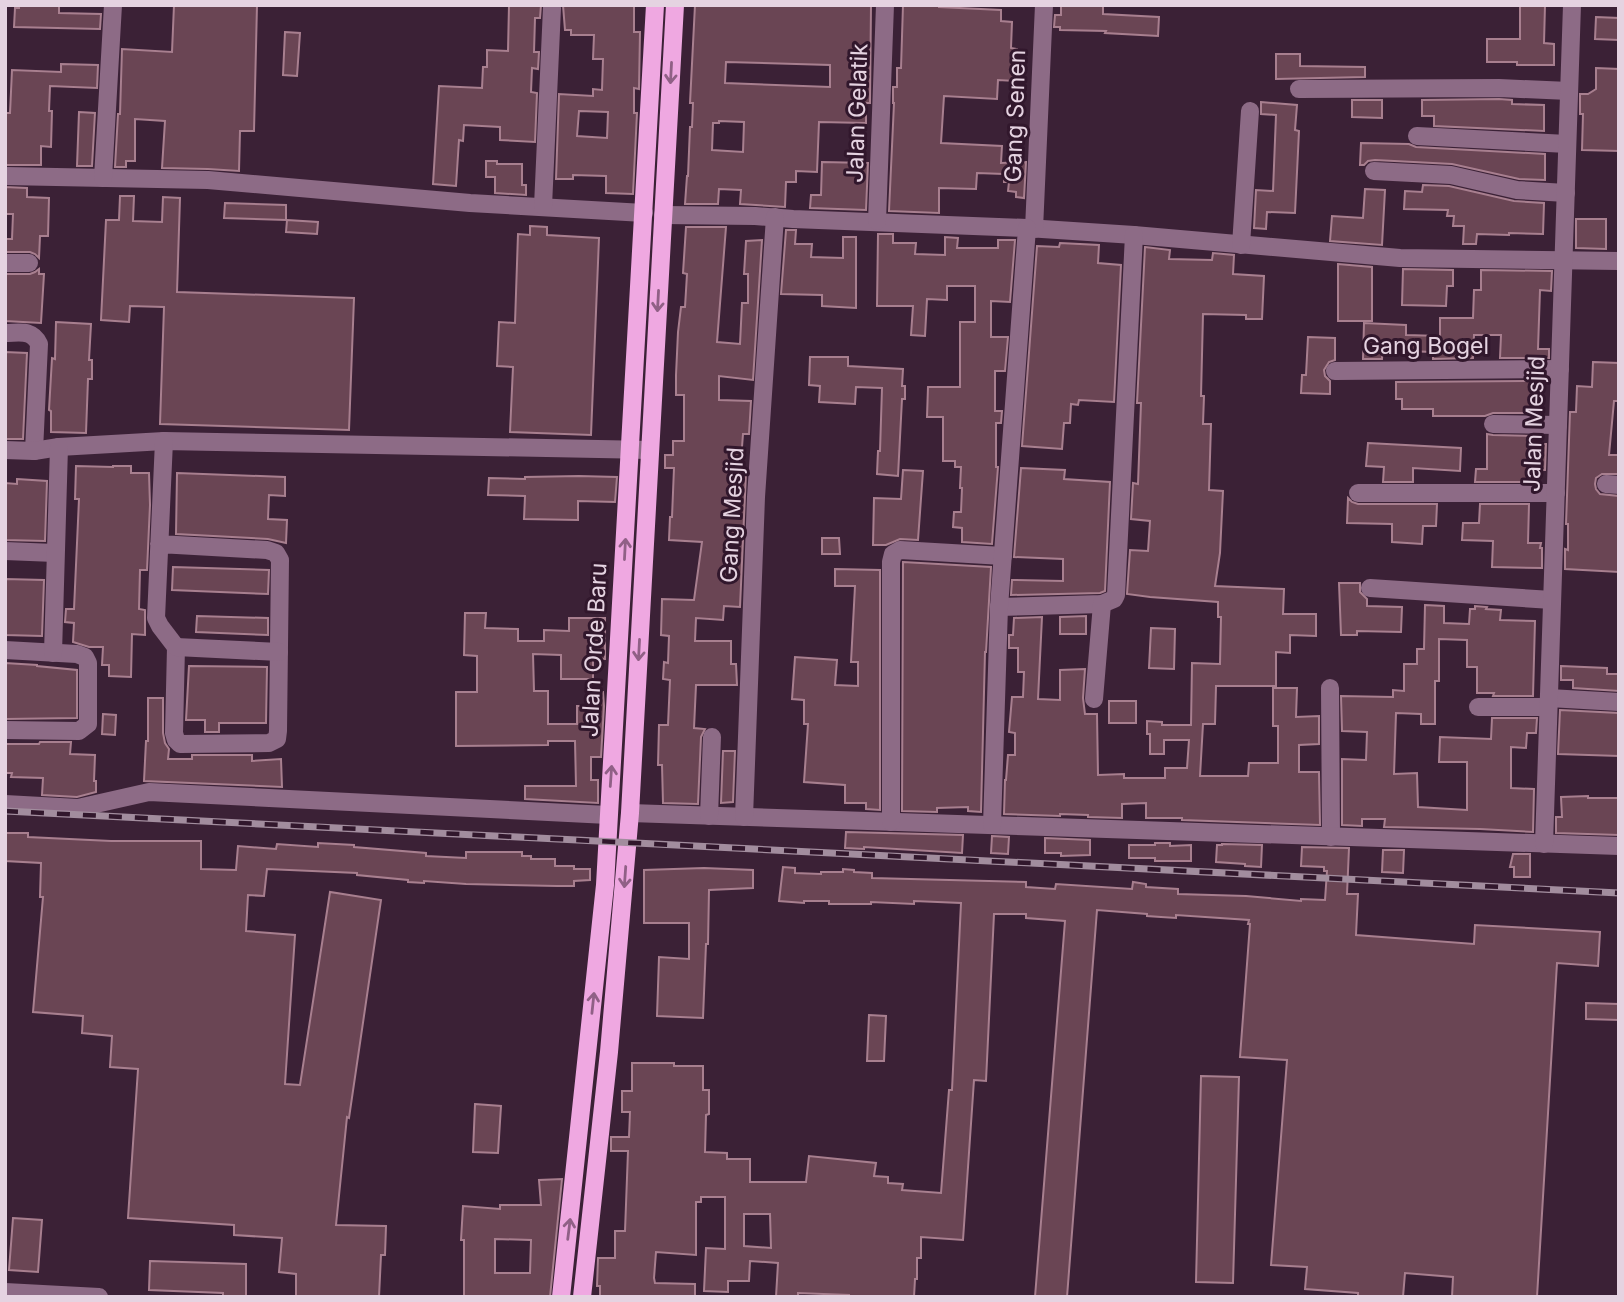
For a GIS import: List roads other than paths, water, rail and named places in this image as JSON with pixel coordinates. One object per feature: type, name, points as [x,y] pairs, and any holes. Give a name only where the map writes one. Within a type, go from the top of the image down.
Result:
[{"type":"main road","name":"Jalan Orde Baru","points":[[561,1297],[605,885],[655,5]]},
{"type":"main road","name":"Jalan Orde Baru","points":[[582,1297],[625,886],[675,5]]},
{"type":"main road","points":[[577,1162],[597,1164]]},
{"type":"street","points":[[103,178],[113,5]]},
{"type":"street","name":"Jalan Gelatik","points":[[877,221],[885,5]]},
{"type":"street","name":"Gang Senen","points":[[992,825],[999,607],[1031,228],[1044,5]]},
{"type":"street","name":"Jalan Mesjid","points":[[1544,844],[1572,5]]},
{"type":"street","points":[[542,206],[552,8]]},
{"type":"street","points":[[1298,89],[1499,88],[1569,91]]},
{"type":"street","points":[[1241,245],[1250,111]]},
{"type":"street","points":[[1418,136],[1567,145]]},
{"type":"street","points":[[1374,171],[1451,175],[1522,191],[1566,193]]},
{"type":"street","points":[[5,176],[208,180],[470,203],[644,213]]},
{"type":"street","points":[[663,215],[1031,228],[1400,258],[1619,261]]},
{"type":"street","name":"Gang Mesjid","points":[[744,817],[756,497],[775,217]]},
{"type":"street","points":[[999,607],[1102,604],[1114,600],[1117,590],[1134,235]]},
{"type":"street","points":[[5,263],[29,262]]},
{"type":"street","points":[[5,334],[30,333],[36,337],[39,344],[34,451]]},
{"type":"street","name":"Gang Bogel","points":[[1335,370],[1560,369]]},
{"type":"street","points":[[1493,424],[1558,425]]},
{"type":"street","points":[[159,544],[267,550],[276,553],[280,560],[277,739],[269,743],[180,744],[176,740],[176,647],[156,618],[159,544],[164,441]]},
{"type":"street","points":[[5,450],[34,451],[164,441],[650,450]]},
{"type":"street","points":[[53,653],[59,447]]},
{"type":"street","points":[[1358,494],[1556,493]]},
{"type":"street","points":[[891,822],[893,554],[901,550],[1003,556]]},
{"type":"street","points":[[5,551],[55,554]]},
{"type":"street","points":[[1370,588],[1552,600]]},
{"type":"street","points":[[1094,699],[1102,604]]},
{"type":"street","points":[[176,647],[279,652]]},
{"type":"street","points":[[5,650],[77,654],[85,657],[88,663],[88,724],[79,731],[5,730]]},
{"type":"street","points":[[1330,688],[1331,837]]},
{"type":"street","points":[[1478,707],[1549,702],[1619,702]]},
{"type":"street","points":[[709,816],[712,737]]},
{"type":"street","points":[[5,804],[78,808],[149,792],[608,815]]},
{"type":"street","points":[[630,813],[1619,846]]},
{"type":"street","points":[[5,1292],[99,1297]]},
{"type":"railway","points":[[5,811],[1619,893]]}]
